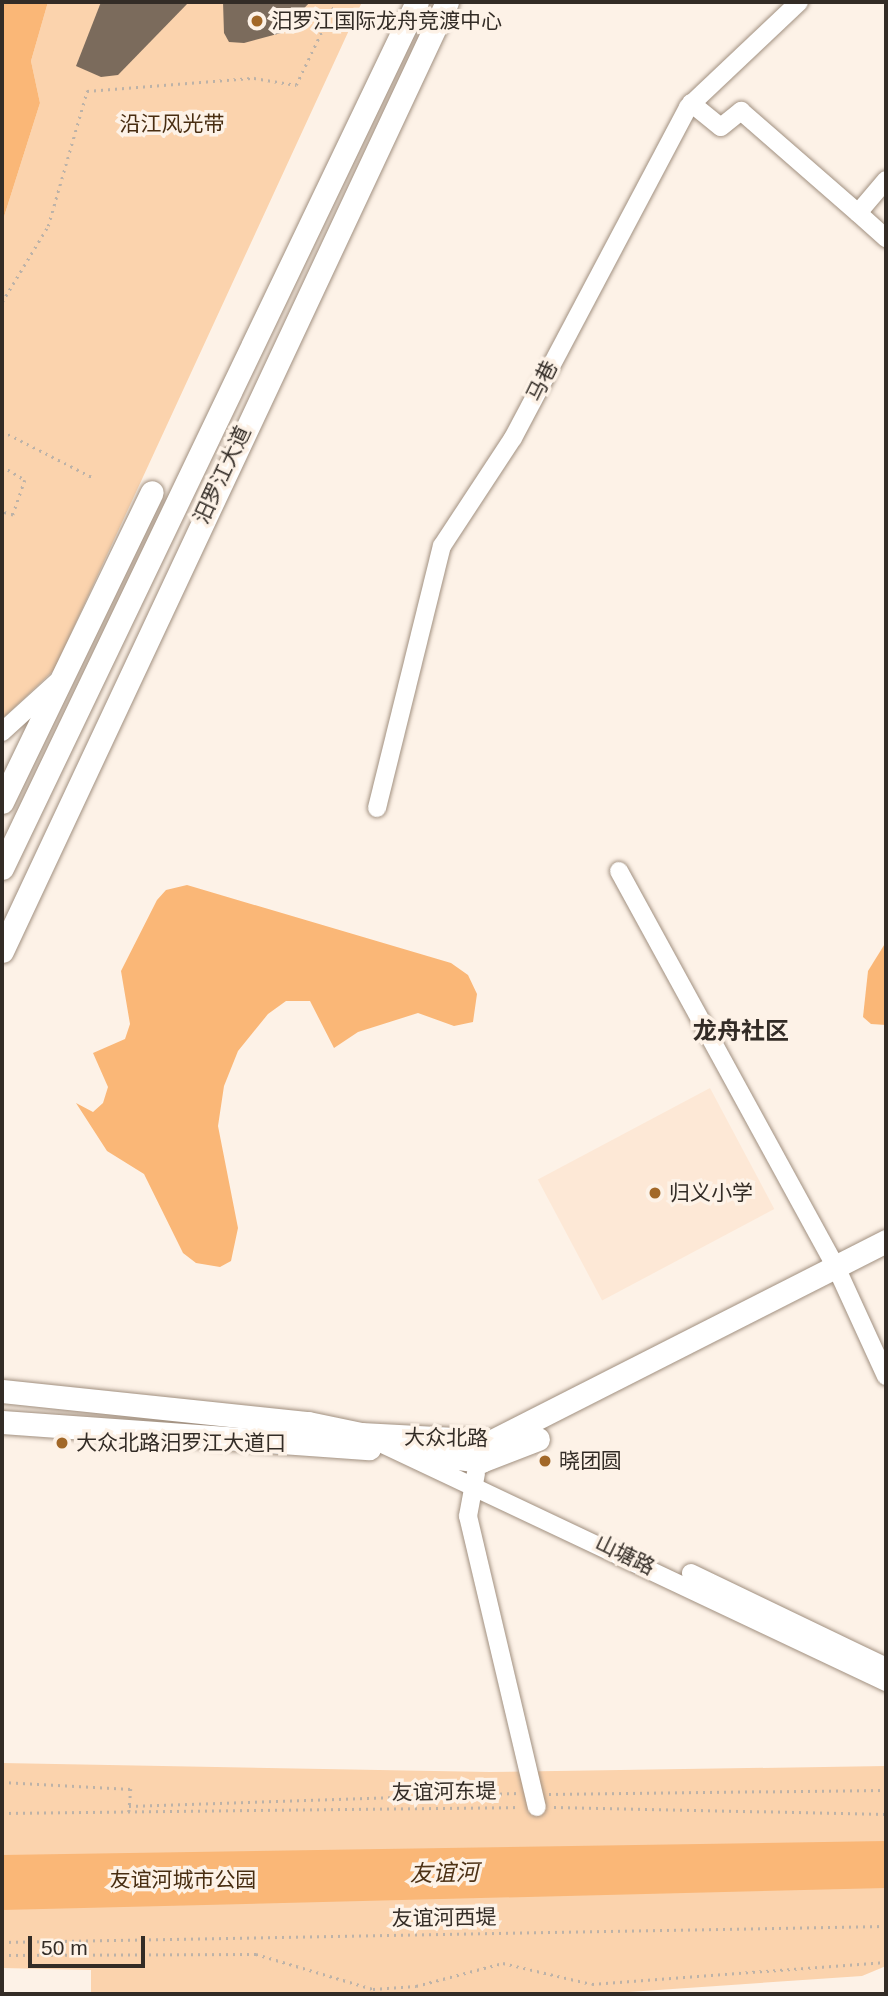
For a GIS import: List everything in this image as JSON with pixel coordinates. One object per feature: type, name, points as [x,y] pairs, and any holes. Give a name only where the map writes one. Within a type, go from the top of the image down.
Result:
[{"type":"main road","name":"汨罗江大道","points":[[2,868],[417,2]]},
{"type":"main road","name":"汨罗江大道","points":[[2,951],[447,2]]},
{"type":"main road","points":[[2,802],[152,492]]},
{"type":"main road","name":"大众北路","points":[[2,1391],[308,1423],[397,1444],[477,1472],[839,1273],[886,1241]]},
{"type":"main road","name":"大众北路","points":[[2,1422],[397,1444],[478,1443],[511,1436],[839,1273],[886,1257]]},
{"type":"street","name":"马巷","points":[[377,808],[442,546],[513,438],[633,201],[691,103],[799,2]]},
{"type":"street","points":[[691,103],[720,127],[741,111],[886,238]]},
{"type":"street","points":[[859,213],[886,180]]},
{"type":"street","points":[[2,732],[62,677]]},
{"type":"street","points":[[619,872],[839,1273],[886,1376]]},
{"type":"street","points":[[511,1436],[477,1472],[468,1516],[535,1800]]},
{"type":"street","name":"山塘路","points":[[397,1444],[477,1472],[886,1667]]},
{"type":"street","name":"山塘路","points":[[477,1472],[886,1682]]},
{"type":"path","points":[[2,302],[48,226],[87,91],[254,78],[296,85],[336,2]]},
{"type":"path","points":[[2,431],[94,478]]},
{"type":"path","points":[[2,466],[24,480],[13,515],[2,512]]},
{"type":"path","points":[[2,1782],[131,1789],[129,1813]]},
{"type":"path","points":[[129,1806],[535,1800],[886,1790]]},
{"type":"path","name":"友谊河东堤","points":[[2,1813],[129,1813],[535,1800],[886,1814]]},
{"type":"path","name":"友谊河西堤","points":[[2,1942],[886,1926]]},
{"type":"path","points":[[2,1955],[256,1954],[373,1989],[416,1986],[503,1963],[592,1984],[886,1962]]},
{"type":"shaded area","name":"归义小学","points":[[710,1088],[774,1209],[602,1301],[538,1180]]},
{"type":"green space","name":"沿江风光带","points":[[48,2],[362,2],[54,670],[2,719],[2,223],[40,103],[31,61]]},
{"type":"green space","name":"友谊河城市公园","points":[[2,1763],[490,1772],[886,1766],[886,1966],[862,1976],[614,1993],[91,1994],[91,1970],[2,1968]]},
{"type":"water","points":[[2,2],[48,2],[31,61],[40,103],[2,223]]},
{"type":"water","points":[[187,885],[451,963],[468,975],[477,994],[473,1022],[454,1026],[418,1013],[358,1032],[334,1048],[310,1001],[286,1001],[268,1014],[238,1051],[224,1086],[218,1126],[238,1228],[231,1261],[220,1267],[196,1263],[183,1253],[144,1174],[107,1151],[76,1103],[93,1112],[103,1103],[108,1087],[93,1053],[125,1039],[130,1024],[121,971],[157,900],[166,890]]},
{"type":"water","points":[[886,942],[886,1025],[871,1024],[863,1017],[868,971]]},
{"type":"water","name":"友谊河","points":[[886,1841],[886,1888],[2,1910],[2,1855]]},
{"type":"building","points":[[101,2],[189,2],[118,75],[101,77],[76,66]]},
{"type":"building","name":"汨罗江国际龙舟竞渡中心","points":[[223,2],[310,2],[281,33],[244,43],[229,42],[224,33]]},
{"type":"place","name":"汨罗江国际龙舟竞渡中心","points":[[257,21]]},
{"type":"place","name":"归义小学","points":[[655,1193]]},
{"type":"place","name":"大众北路汨罗江大道口","points":[[62,1443]]},
{"type":"place","name":"晓团圆","points":[[545,1461]]},
{"type":"district","name":"龙舟社区","points":[[741,1031]]}]
